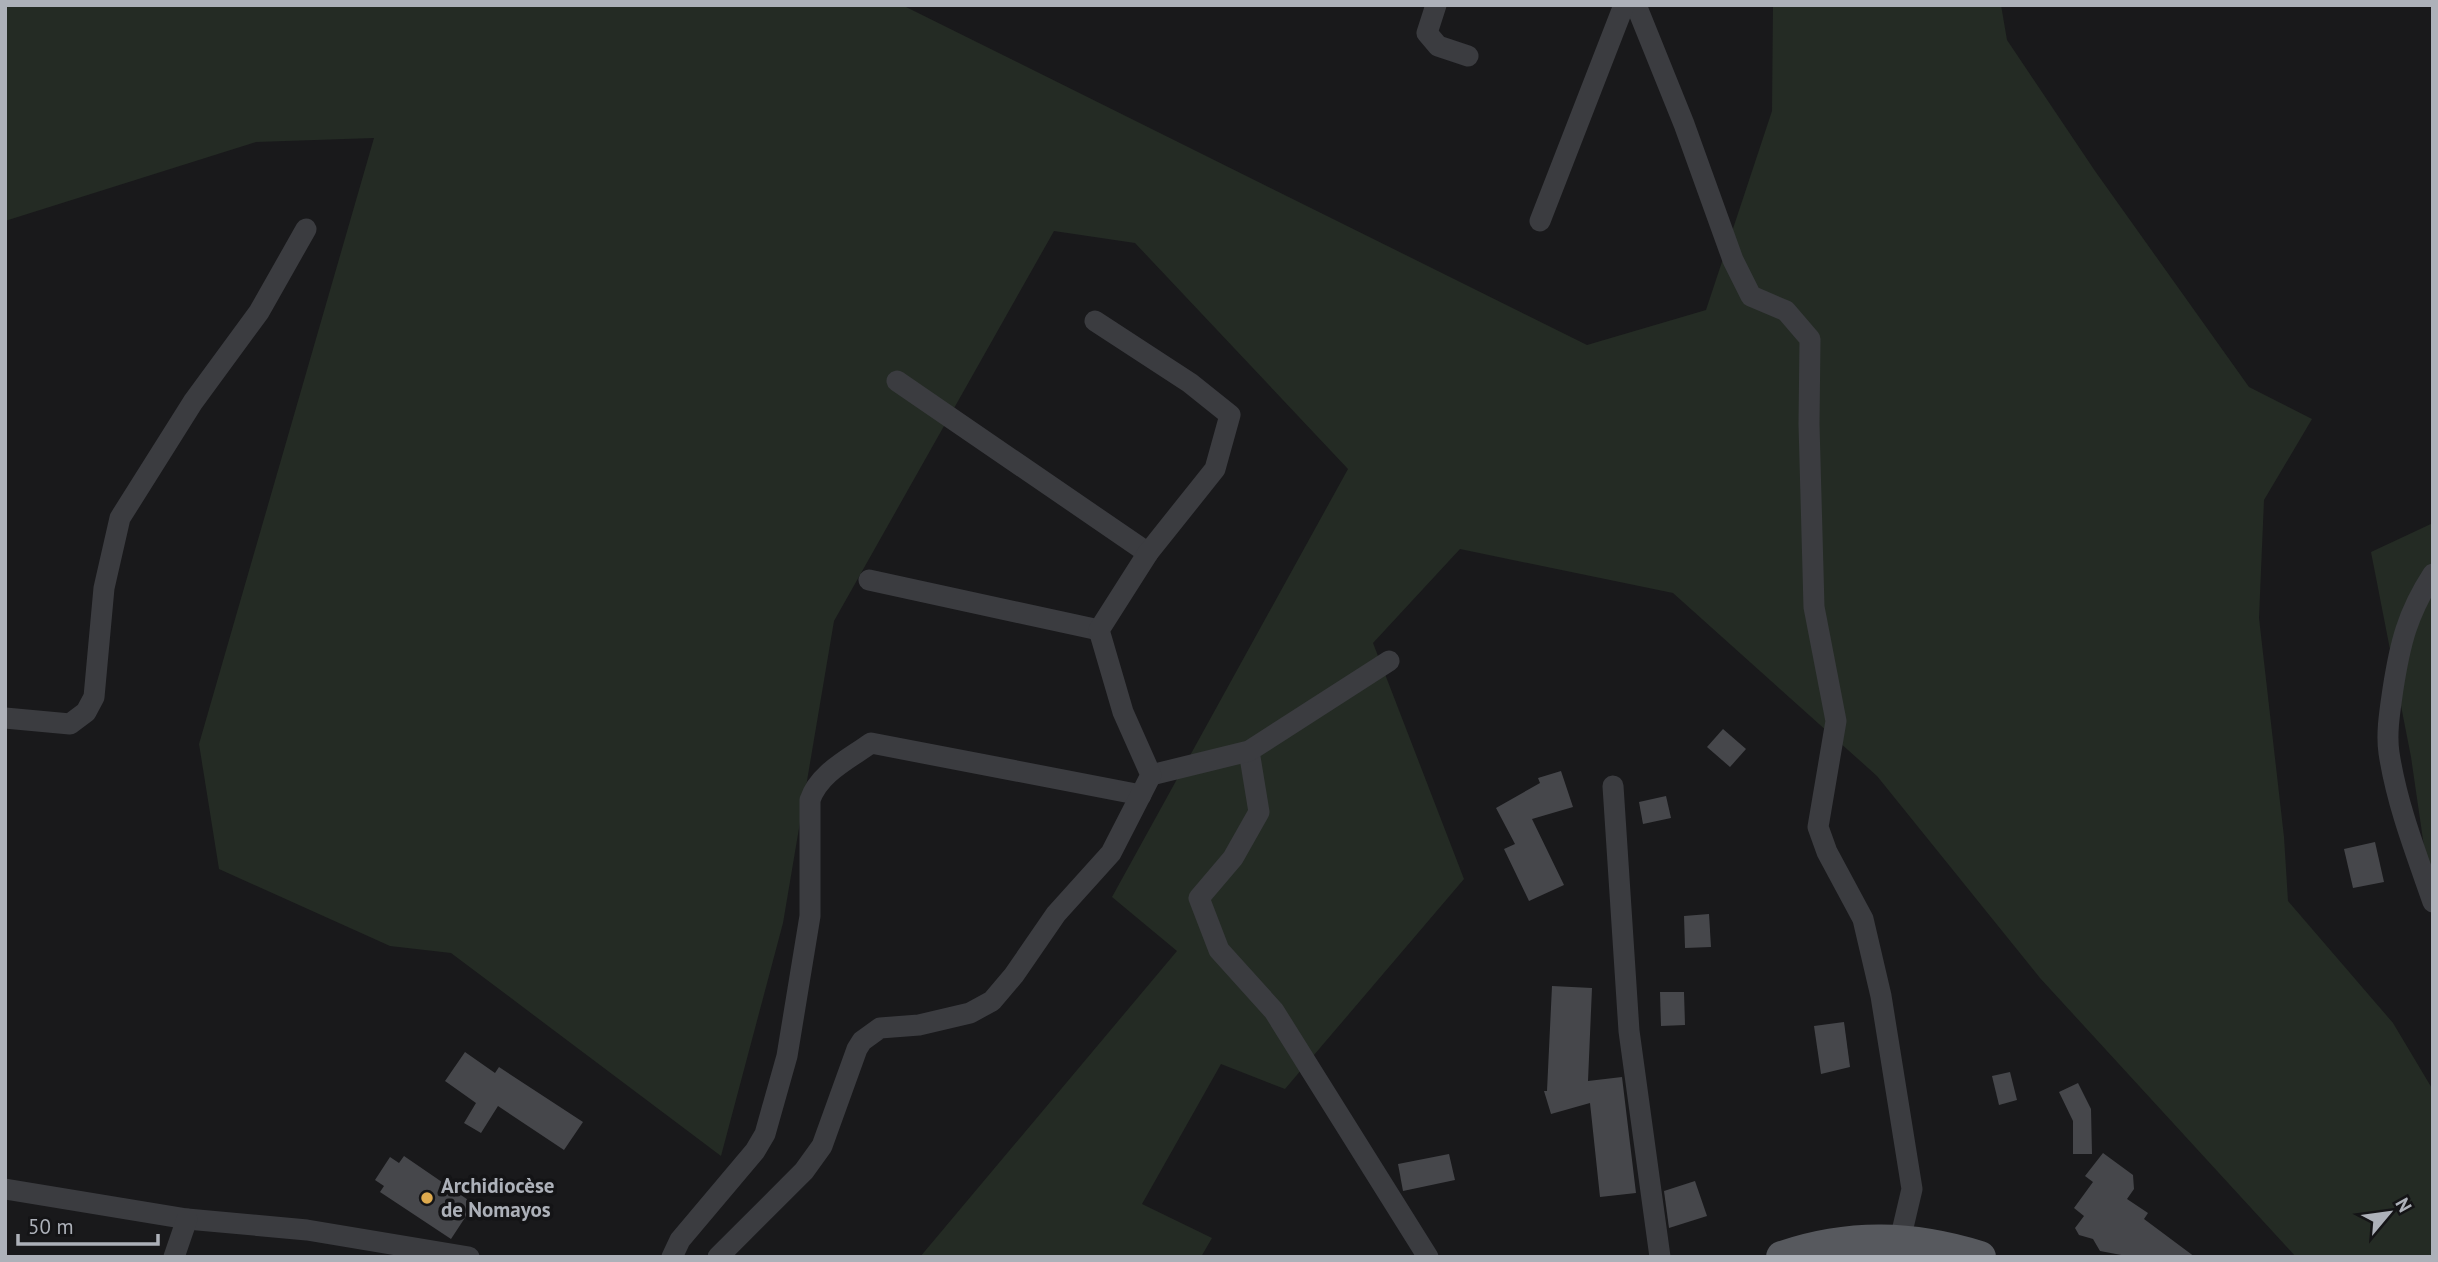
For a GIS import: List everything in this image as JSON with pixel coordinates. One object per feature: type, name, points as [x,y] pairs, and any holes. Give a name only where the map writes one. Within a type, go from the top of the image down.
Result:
[{"type":"main road","points":[[1782,1257],[1808,1248],[1852,1241],[1909,1248],[1957,1250],[1980,1257]]},
{"type":"street","points":[[1436,5],[1427,33],[1438,46],[1468,56]]},
{"type":"street","points":[[1540,221],[1624,5]]},
{"type":"street","points":[[1636,5],[1684,124],[1733,260],[1751,296],[1786,311],[1810,339],[1809,424],[1814,607],[1836,721],[1818,827],[1827,852],[1863,919],[1881,996],[1912,1189],[1909,1248]]},
{"type":"street","points":[[5,718],[70,724],[86,712],[94,697],[104,588],[120,518],[193,402],[259,313],[306,229]]},
{"type":"street","points":[[1095,321],[1190,383],[1230,415],[1215,469],[1148,553],[1099,630],[1123,712],[1152,775]]},
{"type":"street","points":[[897,381],[1148,553]]},
{"type":"street","points":[[2433,574],[2418,597],[2401,643],[2389,714],[2389,750],[2401,812],[2433,902]]},
{"type":"street","points":[[869,580],[1099,630]]},
{"type":"street","points":[[718,1257],[804,1171],[822,1146],[862,1041],[880,1028],[919,1025],[970,1013],[992,1001],[1014,975],[1056,914],[1111,853],[1152,775],[1249,751],[1389,661]]},
{"type":"street","points":[[671,1257],[680,1240],[755,1152],[765,1134],[788,1056],[810,916],[810,800],[814,787],[824,777],[871,743],[1140,795]]},
{"type":"street","points":[[1249,751],[1259,811],[1233,858],[1199,898],[1219,950],[1274,1012],[1428,1257]]},
{"type":"street","points":[[1613,786],[1629,1031],[1639,1120],[1660,1257]]},
{"type":"street","points":[[5,1189],[187,1219],[307,1230],[469,1257]]},
{"type":"street","points":[[174,1257],[187,1219]]},
{"type":"shaded area","points":[[5,5],[902,5],[1587,345],[1706,310],[1772,111],[1773,5],[2001,5],[2007,40],[2095,171],[2249,387],[2312,419],[2264,500],[2259,618],[2284,837],[2288,901],[2393,1023],[2433,1090],[2433,1257],[2296,1257],[2040,978],[1877,776],[1673,593],[1460,549],[1373,643],[1464,879],[1285,1089],[1221,1064],[1142,1204],[1212,1238],[1201,1257],[920,1257],[1177,951],[1112,897],[1348,469],[1135,243],[1054,231],[834,621],[783,923],[721,1156],[451,953],[390,946],[219,869],[199,744],[374,138],[256,142],[5,221]]},
{"type":"shaded area","points":[[2433,523],[2433,880],[2428,874],[2411,757],[2371,552]]},
{"type":"building","points":[[1723,729],[1746,749],[1730,767],[1707,747]]},
{"type":"building","points":[[1561,771],[1573,807],[1532,819],[1564,885],[1529,901],[1504,849],[1515,844],[1496,808],[1540,783],[1538,778]]},
{"type":"building","points":[[1666,796],[1671,818],[1643,824],[1639,802]]},
{"type":"building","points":[[2375,842],[2384,882],[2353,888],[2344,849]]},
{"type":"building","points":[[1709,914],[1711,947],[1685,948],[1684,916]]},
{"type":"building","points":[[1552,986],[1592,988],[1588,1081],[1622,1077],[1636,1193],[1600,1197],[1590,1103],[1551,1114],[1544,1091],[1547,1091]]},
{"type":"building","points":[[1660,992],[1684,992],[1685,1025],[1661,1026]]},
{"type":"building","points":[[1844,1022],[1850,1067],[1821,1074],[1814,1026]]},
{"type":"building","points":[[465,1052],[495,1073],[499,1067],[583,1122],[564,1150],[498,1106],[481,1133],[464,1123],[476,1103],[445,1081]]},
{"type":"building","points":[[2010,1072],[2017,1100],[1999,1105],[1992,1076]]},
{"type":"building","points":[[2078,1083],[2091,1109],[2092,1154],[2073,1154],[2073,1121],[2059,1092]]},
{"type":"building","points":[[2103,1153],[2133,1175],[2134,1189],[2127,1199],[2148,1213],[2144,1219],[2195,1257],[2132,1257],[2100,1251],[2093,1239],[2079,1235],[2075,1228],[2084,1216],[2074,1208],[2093,1182],[2085,1176]]},
{"type":"building","points":[[1449,1154],[1455,1180],[1403,1191],[1398,1164]]},
{"type":"building","name":"Archidiocèse de Nomayos","points":[[404,1156],[474,1204],[451,1239],[380,1192],[384,1186],[375,1180],[390,1157],[399,1163]]},
{"type":"building","points":[[1695,1181],[1707,1216],[1669,1228],[1664,1191]]},
{"type":"place","name":"Archidiocèse de Nomayos","points":[[427,1198]]}]
